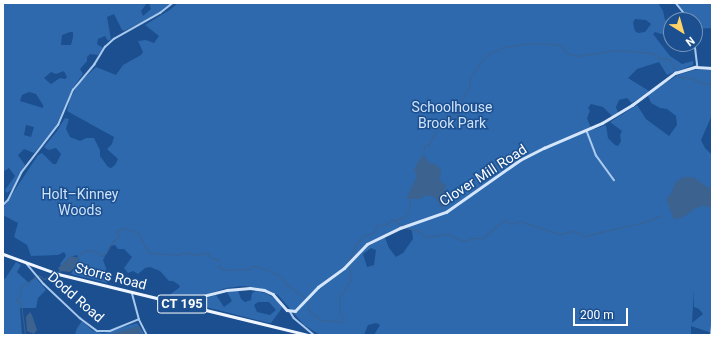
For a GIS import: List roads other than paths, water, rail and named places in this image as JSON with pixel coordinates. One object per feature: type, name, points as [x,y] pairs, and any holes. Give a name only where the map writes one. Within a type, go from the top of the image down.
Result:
[{"type":"main road","name":"Storrs Road","points":[[3,254],[55,273],[309,335]]},
{"type":"street","points":[[3,205],[8,200],[21,174],[58,125],[73,90],[94,65],[107,45],[160,13],[173,3]]},
{"type":"street","points":[[676,3],[683,12]]},
{"type":"street","points":[[696,52],[698,67]]},
{"type":"street","name":"Clover Mill Road","points":[[290,311],[297,310],[318,287],[348,264],[367,244],[400,228],[446,212],[520,160],[544,148],[587,131],[632,105],[675,73],[698,67],[712,68]]},
{"type":"street","points":[[587,131],[596,155],[614,180]]},
{"type":"street","name":"Dodd Road","points":[[27,264],[36,276],[80,318],[97,330],[110,331],[139,319]]},
{"type":"street","points":[[186,305],[188,301],[195,298],[227,290],[250,288],[264,290],[273,294],[290,311],[294,318],[314,335]]},
{"type":"street","points":[[132,292],[139,319],[147,335]]},
{"type":"street","points":[[711,326],[711,335]]},
{"type":"waterway","points":[[423,157],[424,147],[429,144],[434,134],[444,123],[445,117],[450,117],[458,113],[461,101],[469,87],[470,78],[482,60],[488,54],[504,47],[530,43],[556,44],[562,47],[566,53],[577,56],[618,50],[653,53],[661,59],[667,58],[670,60],[677,71]]},
{"type":"waterway","points":[[677,75],[679,77],[692,78],[696,81],[707,84],[712,82]]},
{"type":"waterway","points":[[395,220],[405,216],[408,213],[410,200]]},
{"type":"waterway","points":[[404,228],[417,230],[426,237],[447,234],[464,241],[474,238],[483,238],[504,220],[512,224],[520,221],[559,234],[575,231],[584,236],[644,222],[662,215]]},
{"type":"waterway","points":[[349,261],[355,245],[365,235],[374,232],[377,225],[385,225],[393,219],[402,226]]},
{"type":"waterway","points":[[76,258],[82,252],[92,250],[102,256],[106,253],[112,242],[119,237],[116,231],[124,228],[138,233],[150,253],[176,255],[208,253],[210,257],[218,260],[218,266],[224,270],[250,269],[252,266],[257,266],[281,276],[286,284],[305,298]]},
{"type":"waterway","points":[[308,301],[308,310],[321,320],[342,322],[344,319],[340,313],[339,296],[344,292],[346,286],[351,280],[349,265]]},
{"type":"waterway","points":[[25,335],[21,302],[17,302],[21,287],[38,275],[44,279],[52,274]]},
{"type":"park label","name":"Schoolhouse Brook Park","points":[[452,116]]},
{"type":"park label","name":"Holt–Kinney Woods","points":[[80,202]]}]
